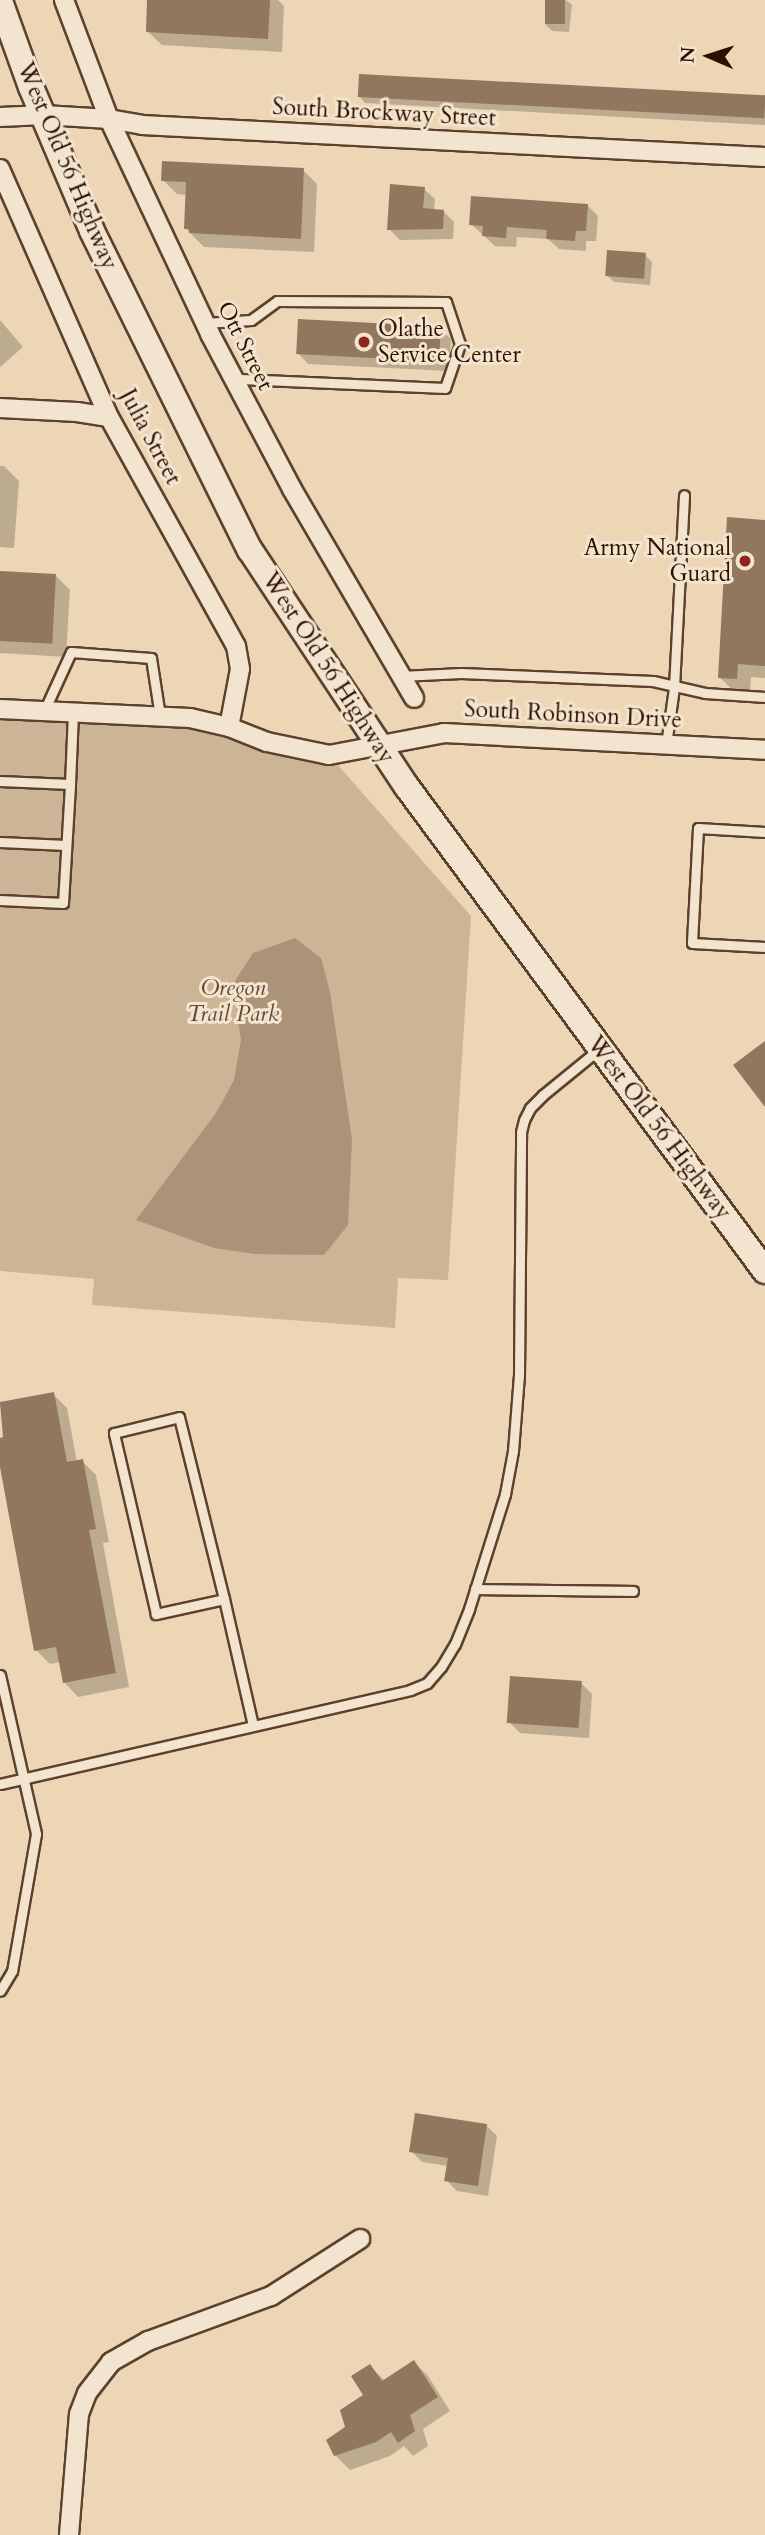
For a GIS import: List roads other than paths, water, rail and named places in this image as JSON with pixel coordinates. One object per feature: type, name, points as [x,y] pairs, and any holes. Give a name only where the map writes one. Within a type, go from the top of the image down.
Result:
[{"type":"main road","name":"West Old 56 Highway","points":[[0,1],[92,231],[250,550],[379,747],[765,1271]]},
{"type":"street","name":"Ott Street","points":[[64,0],[109,119],[205,323],[292,489],[414,698]]},
{"type":"street","name":"South Brockway Street","points":[[0,117],[44,115],[109,119],[142,125],[765,157]]},
{"type":"street","name":"Julia Street","points":[[0,169],[109,417],[236,646],[240,669],[229,727]]},
{"type":"street","points":[[0,408],[76,412],[109,417]]},
{"type":"street","name":"South Robinson Drive","points":[[0,709],[190,718],[229,727],[267,742],[329,755],[444,733],[765,750]]},
{"type":"street","points":[[69,2535],[79,2414],[87,2393],[111,2362],[139,2345],[271,2296],[360,2239]]},
{"type":"lane","points":[[205,323],[251,320],[277,301],[446,302],[460,344],[445,388],[235,379]]},
{"type":"lane","points":[[666,745],[674,687],[684,495]]},
{"type":"lane","points":[[44,711],[71,652],[151,658],[160,716]]},
{"type":"lane","points":[[401,676],[461,673],[653,681],[705,693],[765,696]]},
{"type":"lane","points":[[0,900],[63,903],[73,712]]},
{"type":"lane","points":[[0,781],[70,784]]},
{"type":"lane","points":[[765,832],[698,828],[692,943],[765,947]]},
{"type":"lane","points":[[0,842],[66,845]]},
{"type":"lane","points":[[0,1784],[410,1690],[427,1683],[442,1667],[455,1644],[475,1589],[505,1494],[513,1451],[519,1375],[521,1132],[530,1108],[600,1049]]},
{"type":"lane","points":[[224,1599],[156,1614],[114,1433],[179,1417],[224,1599],[253,1726]]},
{"type":"lane","points":[[475,1589],[633,1591]]},
{"type":"lane","points":[[0,1675],[36,1834],[12,1971],[0,1991]]},
{"type":"place","name":"Olathe Service Center","points":[[364,342]]},
{"type":"place","name":"Army National Guard","points":[[745,561]]},
{"type":"park label","name":"Oregon Trail Park","points":[[233,1001]]}]
